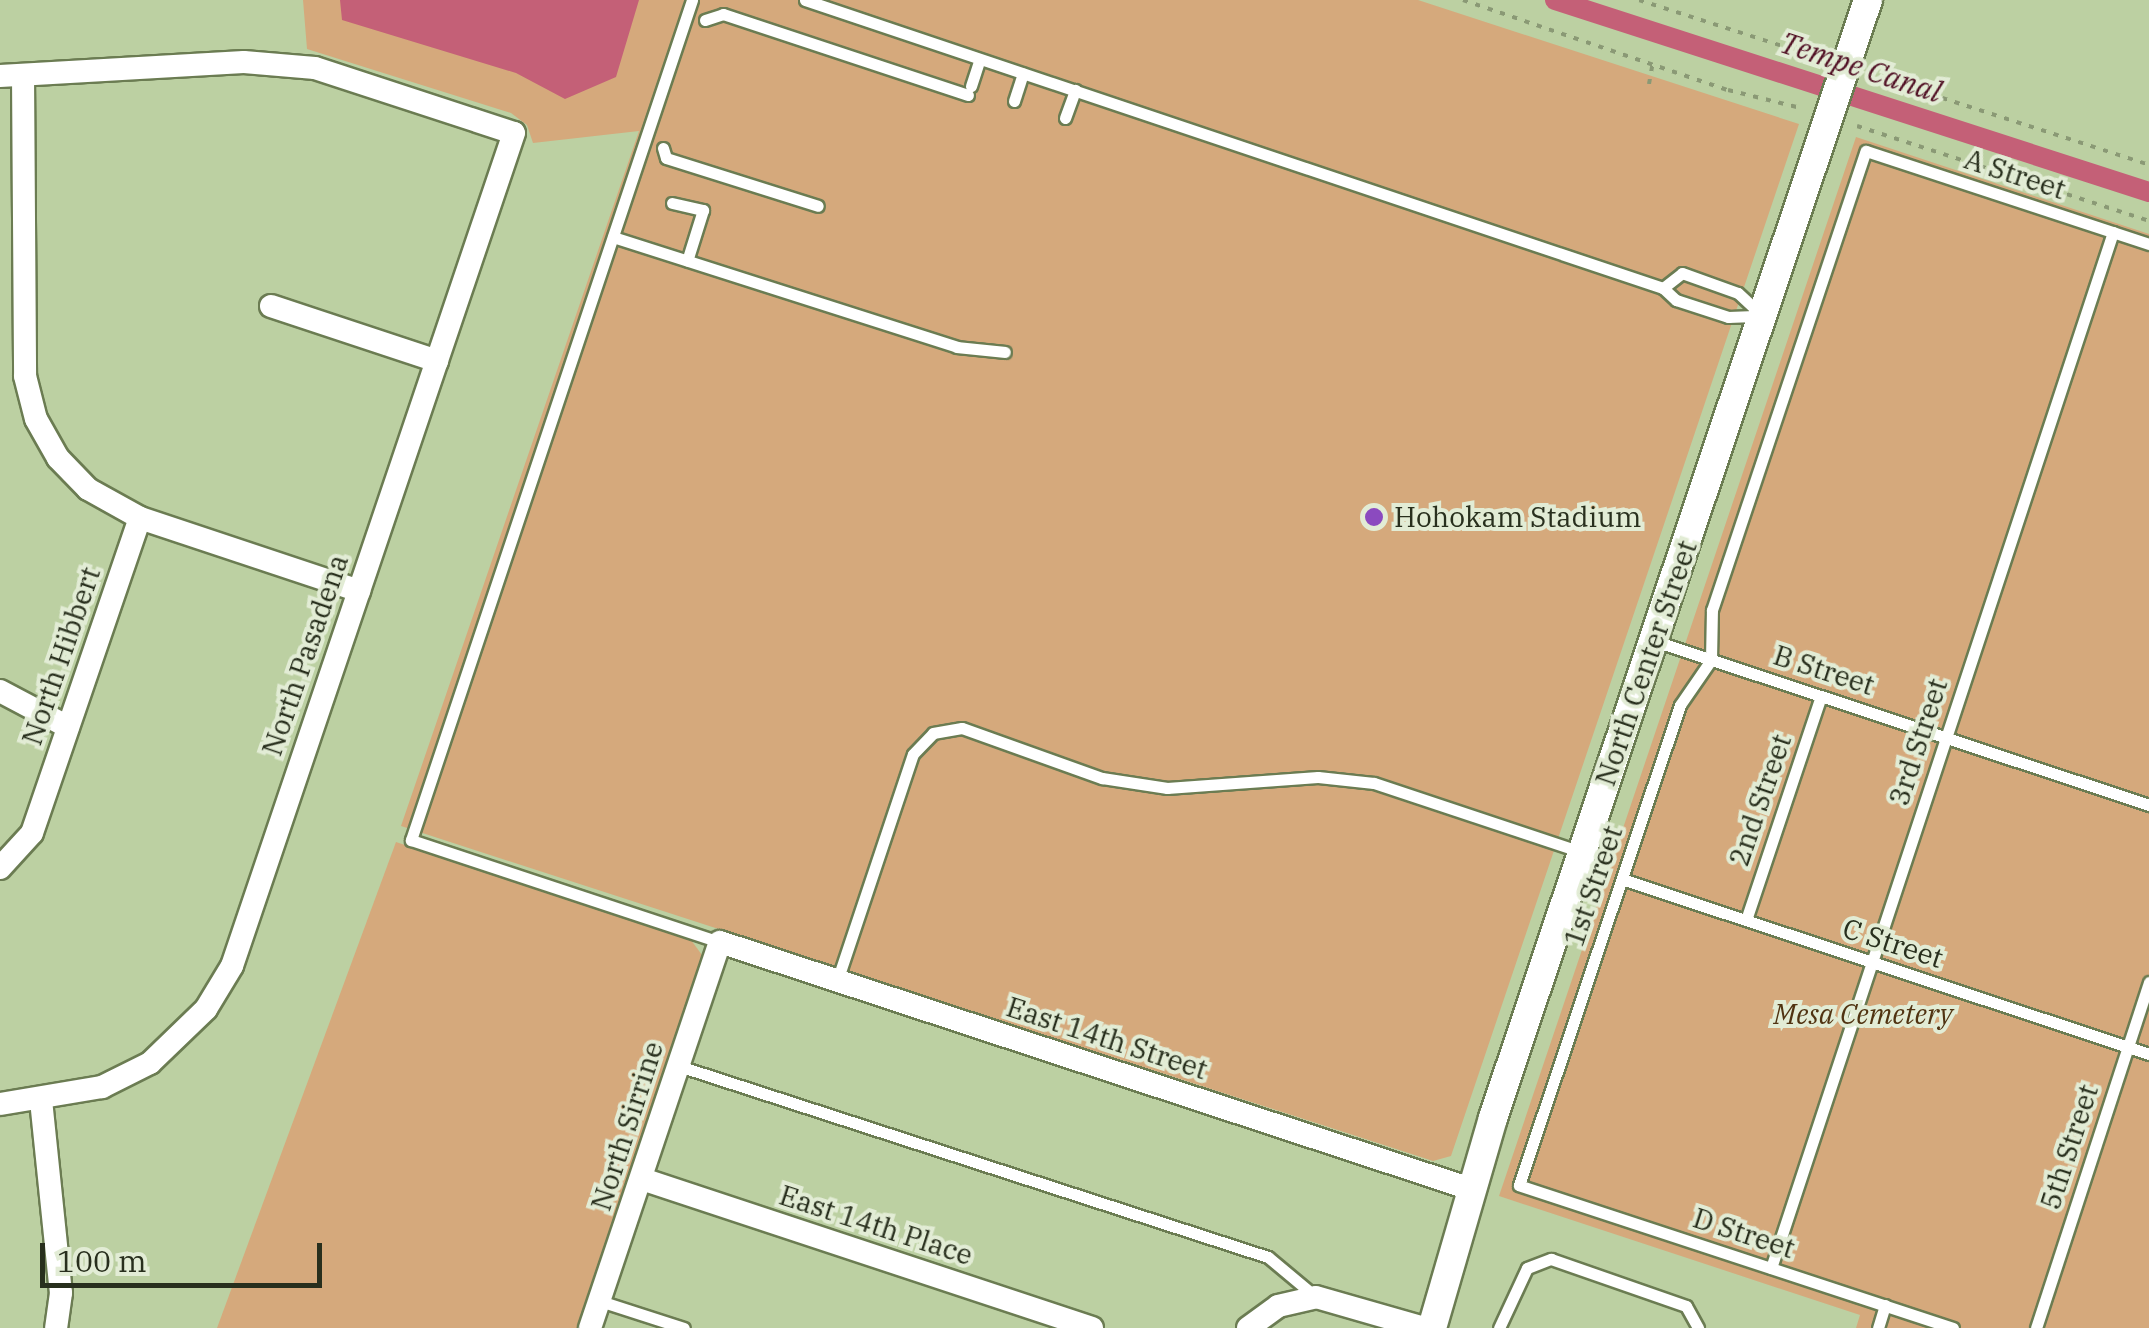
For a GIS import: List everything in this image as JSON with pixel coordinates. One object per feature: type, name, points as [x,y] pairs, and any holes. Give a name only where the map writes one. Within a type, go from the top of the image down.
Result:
[{"type":"street","name":"North Center Street","points":[[1428,1328],[1582,852],[1868,0]]},
{"type":"street","name":"North Pasadena","points":[[0,1104],[102,1087],[150,1063],[206,1009],[232,966],[514,132],[314,68],[244,62],[11,76]]},
{"type":"street","points":[[11,76],[10,316],[36,419],[58,458],[88,489],[140,518],[359,591]]},
{"type":"street","points":[[271,306],[437,361]]},
{"type":"street","name":"North Hibbert","points":[[4,866],[32,833],[140,518]]},
{"type":"street","points":[[0,691],[68,727]]},
{"type":"street","name":"East 14th Street","points":[[720,942],[1474,1190]]},
{"type":"street","name":"North Sirrine","points":[[590,1328],[720,942]]},
{"type":"street","points":[[41,1100],[61,1293],[56,1328]]},
{"type":"street","name":"East 14th Place","points":[[642,1179],[1092,1328]]},
{"type":"street","points":[[1248,1328],[1278,1306],[1316,1297],[1428,1328]]},
{"type":"lane","points":[[692,0],[411,840],[720,942]]},
{"type":"lane","points":[[804,0],[1664,288],[1676,300],[1728,317],[1763,316]]},
{"type":"lane","points":[[705,20],[724,14],[970,90],[980,59]]},
{"type":"lane","points":[[1014,100],[1023,73]]},
{"type":"lane","points":[[1066,118],[1075,90]]},
{"type":"lane","points":[[664,148],[666,158],[818,206]]},
{"type":"lane","name":"A Street","points":[[1711,660],[1712,610],[1866,152],[2149,244]]},
{"type":"lane","points":[[672,203],[703,210],[687,261]]},
{"type":"lane","name":"3rd Street","points":[[1771,1268],[2113,232]]},
{"type":"lane","points":[[613,237],[957,348],[1005,352]]},
{"type":"lane","points":[[1664,288],[1682,273],[1738,293],[1763,316]]},
{"type":"lane","name":"B Street","points":[[1653,641],[2149,805]]},
{"type":"lane","name":"1st Street","points":[[1519,1185],[1680,704],[1711,660]]},
{"type":"lane","name":"2nd Street","points":[[1746,920],[1821,696]]},
{"type":"lane","points":[[837,980],[912,754],[933,734],[962,728],[1102,778],[1167,788],[1318,777],[1374,783],[1582,852]]},
{"type":"lane","name":"C Street","points":[[1622,878],[2149,1054]]},
{"type":"lane","name":"5th Street","points":[[2036,1328],[2149,982]]},
{"type":"lane","points":[[679,1066],[1268,1257],[1316,1297]]},
{"type":"lane","name":"D Street","points":[[1519,1185],[1953,1328]]},
{"type":"lane","points":[[1499,1328],[1527,1268],[1551,1259],[1686,1306],[1698,1328]]},
{"type":"lane","points":[[600,1301],[684,1328]]},
{"type":"lane","points":[[1878,1328],[1885,1305]]},
{"type":"path","points":[[1463,0],[1800,108]]},
{"type":"path","points":[[1639,0],[2149,165]]},
{"type":"path","points":[[1649,84],[1652,62]]},
{"type":"path","points":[[1857,126],[2149,221]]},
{"type":"green space","points":[[303,0],[1418,0],[1799,124],[1451,1156],[1433,1161],[401,826],[639,131],[533,143],[527,125],[511,113],[307,49]]},
{"type":"green space","name":"Mesa Cemetery","points":[[1856,137],[2149,234],[2149,1328],[1856,1328],[1860,1315],[1499,1196]]},
{"type":"green space","points":[[396,842],[691,940],[702,955],[578,1328],[217,1328]]},
{"type":"shaded area","points":[[340,0],[639,0],[616,77],[565,99],[516,73],[342,20]]},
{"type":"waterway","name":"Tempe Canal","points":[[1555,0],[2149,192]]},
{"type":"place","name":"Hohokam Stadium","points":[[1374,517]]}]
